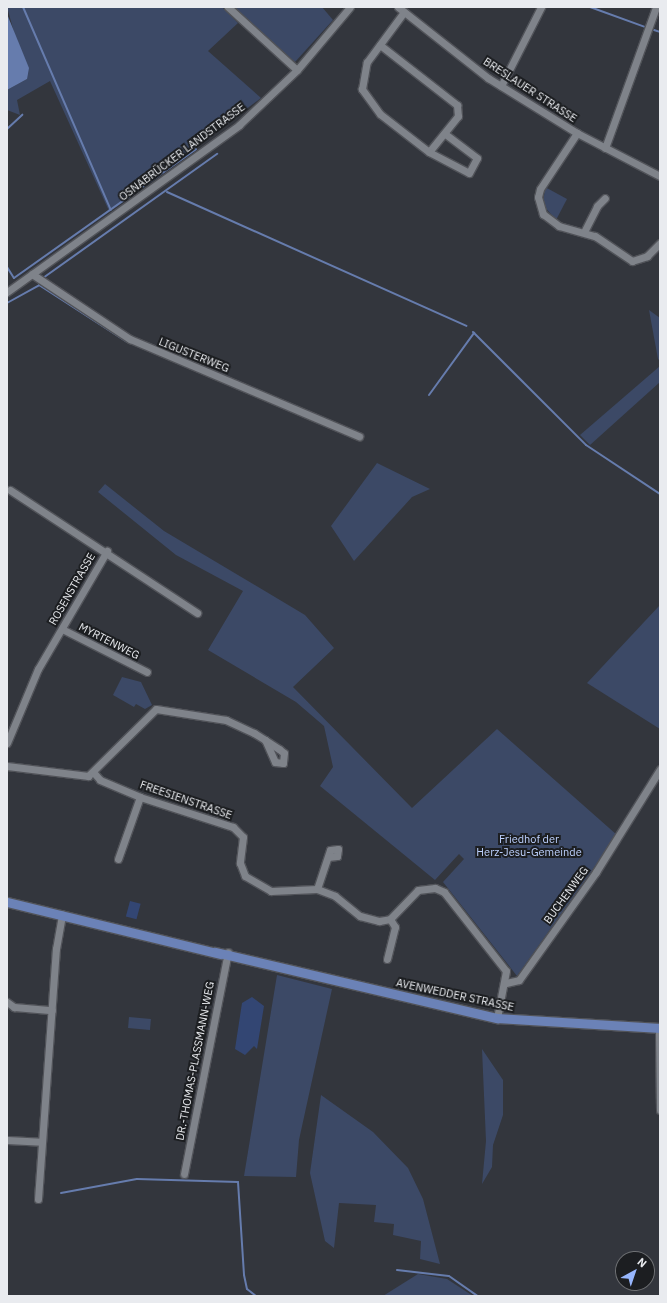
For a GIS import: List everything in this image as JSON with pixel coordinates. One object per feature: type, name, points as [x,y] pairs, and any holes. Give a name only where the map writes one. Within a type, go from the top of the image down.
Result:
[{"type":"main road","name":"AVENWEDDER STRASSE","points":[[7,902],[497,1018],[659,1028]]},
{"type":"street","points":[[228,7],[297,70]]},
{"type":"street","name":"OSNABRÜCKER LANDSTRASSE","points":[[7,292],[239,125],[297,70],[350,7]]},
{"type":"street","name":"BRESLAUER STRASSE","points":[[398,7],[501,86],[577,133],[660,176]]},
{"type":"street","points":[[501,86],[541,7]]},
{"type":"street","points":[[604,148],[656,7]]},
{"type":"street","points":[[404,12],[364,69],[362,89],[380,114],[429,152],[469,173],[477,158],[444,133]]},
{"type":"street","points":[[380,45],[457,106],[458,116],[429,152]]},
{"type":"street","points":[[577,133],[538,197],[549,220],[584,232],[632,261],[647,256],[660,243]]},
{"type":"street","points":[[584,232],[597,206],[605,198]]},
{"type":"street","name":"LIGUSTERWEG","points":[[32,274],[130,339],[359,436]]},
{"type":"street","name":"ROSENSTRASSE","points":[[7,743],[38,669],[107,551],[10,490]]},
{"type":"street","points":[[107,551],[197,613]]},
{"type":"street","name":"MYRTENWEG","points":[[62,629],[147,672]]},
{"type":"street","points":[[7,766],[83,777],[94,774],[156,709],[226,720],[265,740]]},
{"type":"street","name":"BUCHENWEG","points":[[506,983],[515,983],[596,872],[660,769]]},
{"type":"street","name":"FREESIENSTRASSE","points":[[94,774],[100,780],[140,797],[239,831],[243,837],[240,863],[245,876],[258,887],[286,893],[317,889],[335,896],[368,921],[390,919]]},
{"type":"street","points":[[118,859],[140,797]]},
{"type":"street","points":[[317,889],[328,857]]},
{"type":"street","points":[[387,959],[395,927],[390,919],[418,890],[435,888],[444,892],[503,964],[506,983],[497,1018]]},
{"type":"street","points":[[38,1199],[56,949],[62,914]]},
{"type":"street","name":"DR.-THOMAS-PLASSMANN-WEG","points":[[184,1174],[228,955]]},
{"type":"street","points":[[7,1002],[14,1007],[52,1010]]},
{"type":"street","points":[[659,1028],[660,1110]]},
{"type":"street","points":[[7,1140],[41,1142]]},
{"type":"green space","points":[[7,7],[222,7],[238,23],[208,51],[261,98],[109,211],[50,81],[17,100],[20,115],[7,110],[7,90],[27,79]]},
{"type":"green space","points":[[234,7],[322,7],[333,20],[295,62]]},
{"type":"green space","points":[[545,187],[567,199],[556,220],[543,205]]},
{"type":"green space","points":[[649,310],[660,318],[660,361],[658,359]]},
{"type":"green space","points":[[660,366],[660,382],[590,445],[580,435]]},
{"type":"green space","points":[[377,463],[430,489],[412,497],[354,561],[331,526]]},
{"type":"green space","name":"Friedhof der Herz-Jesu-Gemeinde","points":[[105,484],[164,531],[305,615],[334,648],[293,687],[412,808],[497,729],[617,835],[517,976],[443,882],[464,859],[459,854],[435,880],[320,786],[333,767],[324,726],[296,702],[208,650],[243,591],[176,555],[98,492]]},
{"type":"green space","points":[[660,605],[660,729],[587,683]]},
{"type":"green space","points":[[122,677],[141,682],[152,705],[145,709],[136,704],[134,707],[113,695]]},
{"type":"green space","points":[[277,975],[332,989],[299,1140],[296,1177],[244,1176]]},
{"type":"green space","points":[[129,1017],[151,1019],[150,1030],[128,1028]]},
{"type":"green space","points":[[482,1049],[503,1080],[503,1115],[493,1145],[492,1167],[482,1184],[486,1141]]},
{"type":"green space","points":[[321,1095],[373,1132],[408,1168],[423,1199],[440,1264],[420,1259],[421,1241],[393,1235],[394,1224],[374,1222],[376,1205],[339,1203],[334,1248],[325,1241],[310,1173]]},
{"type":"green space","points":[[418,1274],[447,1279],[473,1296],[383,1296]]},
{"type":"shaded area","points":[[7,14],[29,68],[27,79],[7,90]]},
{"type":"building","points":[[130,901],[141,904],[136,919],[126,916]]},
{"type":"building","points":[[252,997],[264,1006],[257,1049],[254,1046],[245,1055],[235,1049],[242,1003]]},
{"type":"waterway","points":[[23,7],[111,210]]},
{"type":"waterway","points":[[590,7],[645,27]]},
{"type":"waterway","points":[[654,30],[660,32]]},
{"type":"waterway","points":[[7,129],[22,115]]},
{"type":"waterway","points":[[7,267],[14,278],[196,149]]},
{"type":"waterway","points":[[43,278],[217,154]]},
{"type":"waterway","points":[[167,192],[466,326]]},
{"type":"waterway","points":[[7,303],[39,285],[127,342]]},
{"type":"waterway","points":[[473,332],[586,445],[660,494]]},
{"type":"waterway","points":[[429,395],[474,333]]},
{"type":"waterway","points":[[61,1193],[137,1179],[238,1182],[244,1275],[247,1289],[256,1296]]},
{"type":"waterway","points":[[397,1270],[449,1276],[478,1296]]}]
